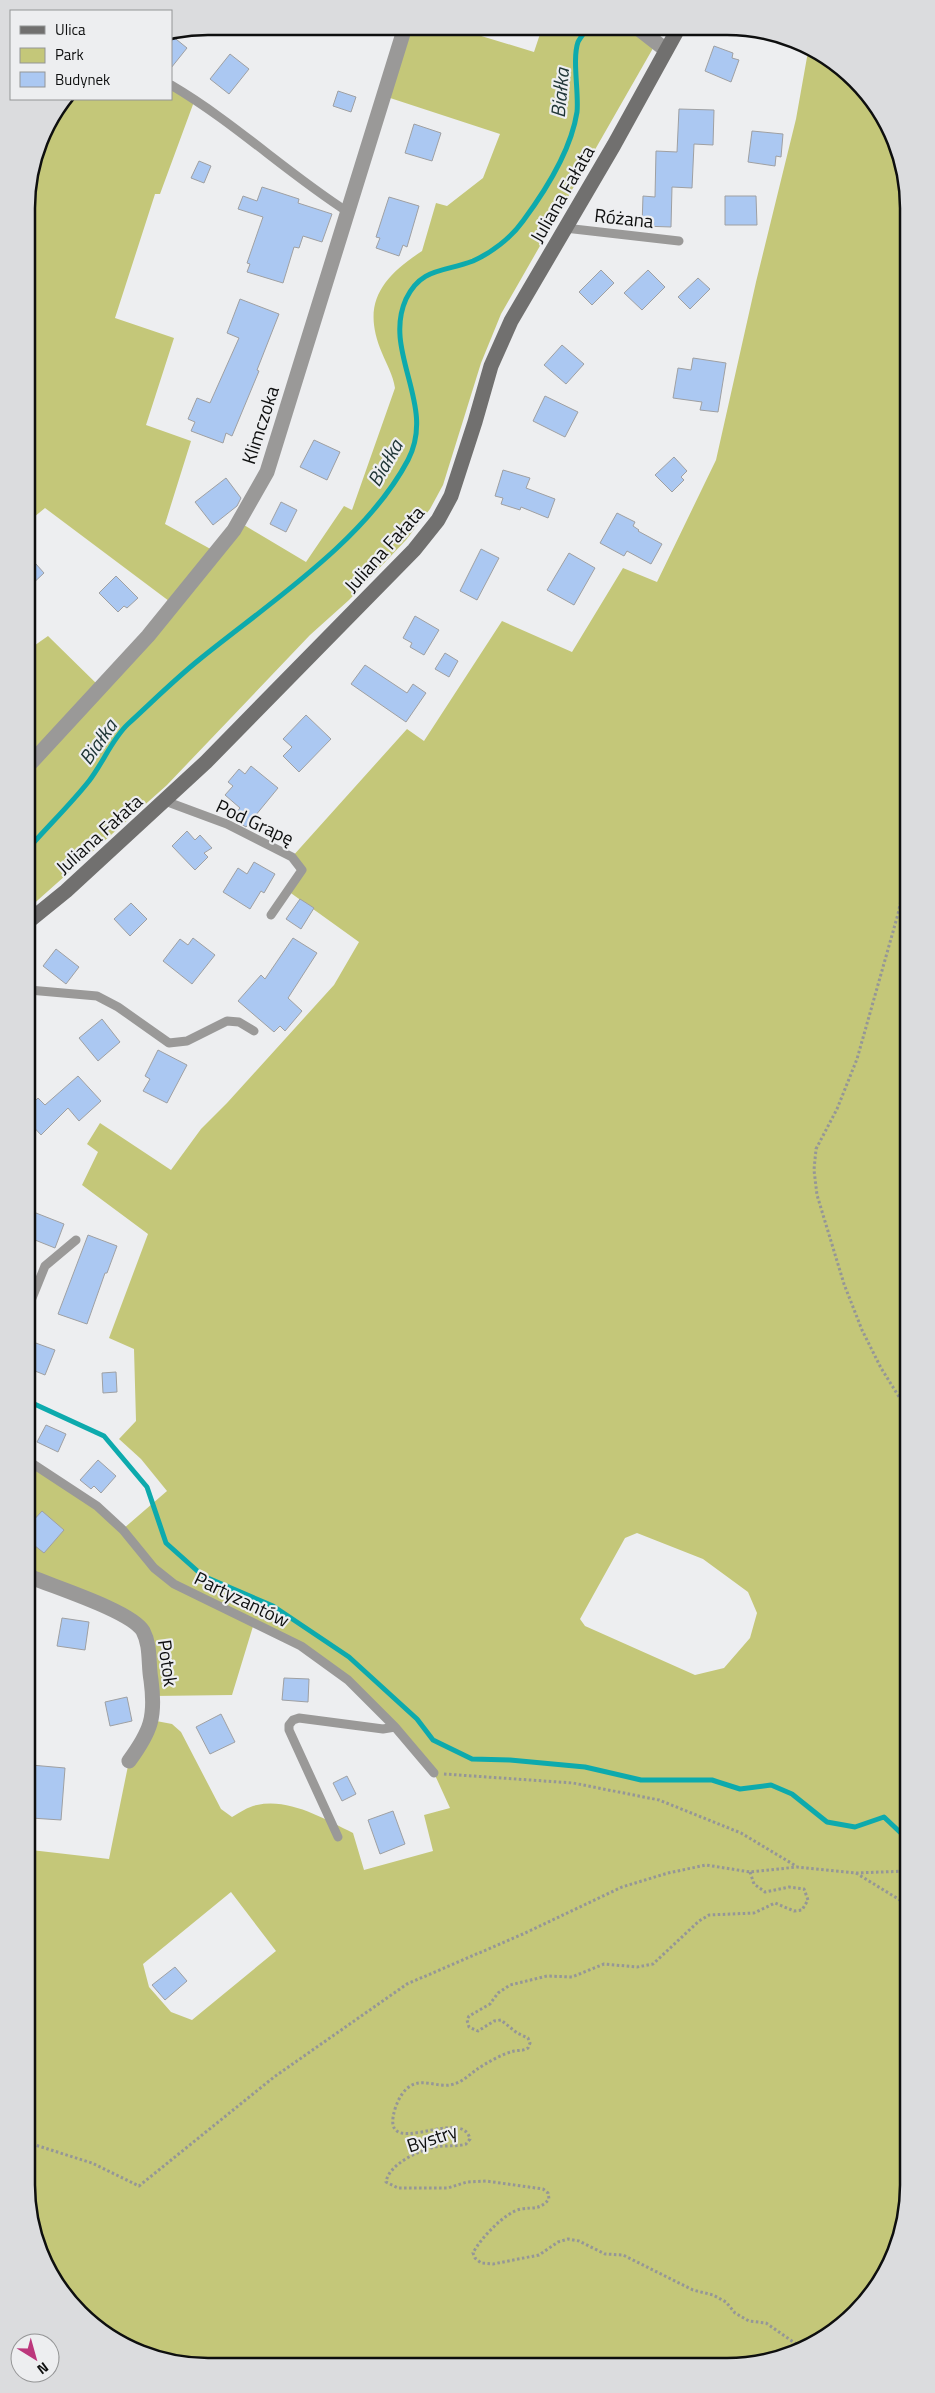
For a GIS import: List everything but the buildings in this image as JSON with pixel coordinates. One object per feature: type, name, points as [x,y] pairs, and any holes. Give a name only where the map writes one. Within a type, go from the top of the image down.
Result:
[{"type":"street","name":"Klimczoka","points":[[35,758],[148,636],[234,530],[267,472],[403,35]]},
{"type":"street","points":[[646,35],[666,50]]},
{"type":"street","name":"Juliana Fałata","points":[[35,916],[66,891],[206,762],[402,564],[438,520],[451,496],[497,351],[511,321],[675,35]]},
{"type":"street","name":"Potok","points":[[35,1579],[113,1610],[136,1623],[143,1631],[148,1646],[154,1712],[148,1732],[129,1761]]},
{"type":"lane","points":[[172,86],[195,99],[317,192],[348,212]]},
{"type":"lane","name":"Różana","points":[[565,228],[679,241]]},
{"type":"lane","name":"Pod Grapę","points":[[165,801],[226,824],[292,857],[302,870],[271,915]]},
{"type":"lane","points":[[35,991],[96,996],[125,1012],[169,1043],[187,1040],[228,1021],[238,1022],[254,1031]]},
{"type":"lane","points":[[35,1291],[45,1266],[76,1240]]},
{"type":"lane","name":"Partyzantów","points":[[35,1465],[96,1506],[123,1530],[154,1568],[174,1584],[301,1646],[348,1680],[395,1727],[434,1773]]},
{"type":"lane","points":[[338,1837],[289,1730],[289,1725],[293,1720],[299,1718],[383,1730],[395,1727]]},
{"type":"path","points":[[900,905],[857,1059],[837,1109],[816,1149],[814,1170],[818,1196],[844,1284],[862,1330],[881,1368],[900,1398]]},
{"type":"path","points":[[434,1773],[573,1783],[659,1800],[740,1833],[797,1866]]},
{"type":"path","points":[[35,2145],[92,2163],[139,2186],[274,2078],[408,1984],[523,1934],[622,1887],[668,1873],[706,1865],[750,1872],[797,1866],[856,1873],[900,1871]]},
{"type":"path","name":"Bystry","points":[[750,1872],[754,1884],[765,1892],[789,1886],[804,1890],[808,1900],[805,1906],[802,1910],[794,1911],[775,1903],[754,1913],[709,1915],[699,1921],[653,1964],[637,1967],[604,1964],[572,1977],[547,1976],[510,1985],[498,1992],[490,2004],[469,2016],[467,2020],[470,2026],[478,2031],[494,2021],[502,2020],[518,2033],[528,2038],[530,2043],[528,2048],[502,2057],[478,2069],[463,2080],[449,2085],[413,2084],[406,2090],[399,2098],[392,2118],[393,2126],[397,2131],[405,2135],[443,2127],[463,2130],[469,2134],[470,2139],[466,2144],[434,2147],[406,2160],[392,2170],[386,2182],[398,2188],[448,2188],[468,2182],[486,2181],[544,2189],[548,2193],[549,2199],[545,2204],[538,2209],[521,2209],[512,2212],[480,2240],[473,2253],[475,2258],[481,2263],[493,2264],[539,2255],[558,2242],[568,2240],[579,2241],[605,2254],[623,2254],[693,2290],[713,2295],[726,2302],[735,2313],[748,2321],[766,2324],[796,2344]]},
{"type":"path","points":[[856,1873],[900,1900]]},
{"type":"green space","points":[[403,35],[478,35],[534,52],[540,35],[661,35],[501,314],[481,363],[443,485],[430,509],[406,540],[349,600],[310,635],[167,785],[35,903],[35,645],[48,636],[101,688],[173,604],[45,508],[35,516],[35,197],[38,174],[48,142],[58,121],[73,100],[172,100],[172,86],[195,99],[160,194],[155,194],[115,318],[174,338],[146,425],[191,441],[165,524],[216,552],[239,522],[306,562],[344,506],[352,510],[395,388],[376,336],[375,306],[379,294],[386,282],[396,271],[422,251],[436,203],[447,206],[483,178],[500,134],[384,96]]},
{"type":"green space","points":[[807,55],[841,78],[857,94],[877,122],[887,142],[894,163],[899,185],[900,208],[900,2196],[897,2219],[891,2241],[871,2281],[841,2315],[814,2335],[793,2345],[750,2357],[197,2358],[174,2355],[152,2349],[112,2329],[78,2299],[64,2281],[53,2262],[41,2230],[36,2208],[35,2185],[35,1850],[109,1859],[129,1761],[151,1720],[172,1724],[181,1732],[221,1809],[232,1817],[251,1807],[269,1804],[282,1804],[319,1816],[353,1833],[364,1870],[433,1851],[424,1815],[450,1808],[434,1773],[348,1680],[301,1646],[254,1623],[232,1695],[153,1696],[143,1631],[35,1579],[35,1466],[123,1529],[167,1491],[141,1459],[119,1439],[136,1421],[134,1349],[109,1338],[148,1234],[82,1185],[98,1152],[87,1144],[100,1123],[171,1170],[201,1129],[334,985],[359,942],[288,891],[302,870],[292,857],[407,729],[424,741],[502,621],[572,652],[623,568],[657,582],[716,460],[756,282],[796,119]],"holes":[[[637,1533],[703,1559],[748,1592],[757,1613],[750,1638],[724,1668],[695,1675],[585,1626],[580,1619],[625,1538]],[[231,1892],[276,1951],[192,2020],[171,2012],[149,1987],[143,1964]]]},
{"type":"waterway","name":"Białka","points":[[35,841],[89,781],[117,737],[128,724],[191,667],[285,593],[342,543],[390,489],[408,460],[415,439],[417,419],[400,339],[400,319],[406,299],[412,289],[426,276],[473,261],[487,254],[513,233],[540,196],[556,170],[574,127],[577,112],[576,49],[583,35]]},
{"type":"waterway","points":[[35,1404],[104,1436],[147,1487],[166,1543],[203,1576],[273,1606],[349,1657],[417,1719],[433,1740],[472,1759],[510,1760],[585,1767],[641,1780],[712,1780],[740,1789],[771,1785],[792,1794],[827,1822],[855,1827],[884,1817],[900,1832]]}]
